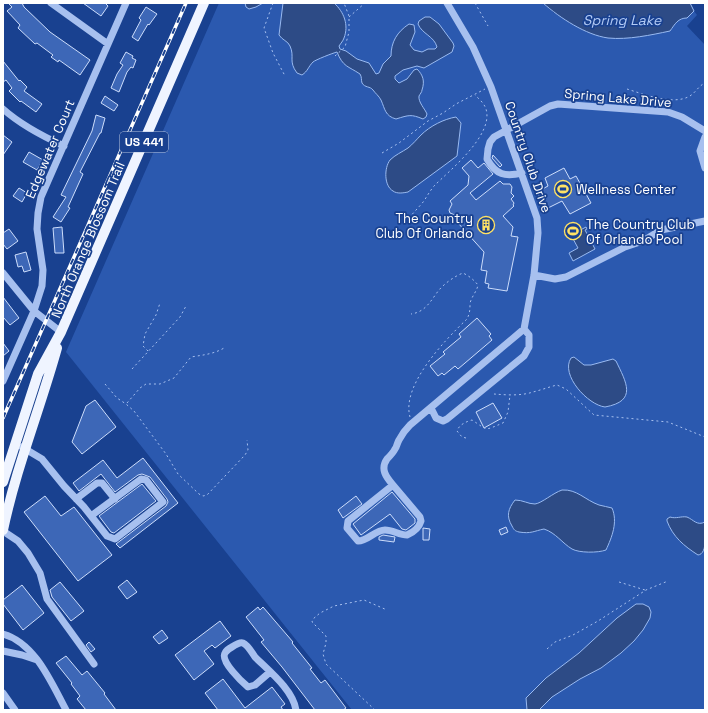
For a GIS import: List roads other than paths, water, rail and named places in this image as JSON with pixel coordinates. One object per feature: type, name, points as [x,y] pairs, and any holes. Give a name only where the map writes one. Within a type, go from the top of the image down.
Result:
[{"type":"main road","name":"North Orange Blossom Trail","points":[[3,482],[38,374],[61,332],[204,3]]},
{"type":"main road","name":"North Orange Blossom Trail","points":[[3,531],[25,449],[49,378],[61,332]]},
{"type":"street","points":[[52,3],[108,44]]},
{"type":"street","name":"Edgewater Court","points":[[3,381],[34,311],[42,286],[43,270],[37,229],[41,197],[126,3]]},
{"type":"street","name":"Country Club Drive","points":[[447,3],[474,47],[522,173],[538,224],[534,275],[524,329]]},
{"type":"street","name":"Spring Lake Drive","points":[[522,173],[512,176],[502,174],[492,166],[487,159],[490,142],[497,134],[550,106],[558,104],[668,112],[682,117],[705,131]]},
{"type":"street","points":[[3,110],[12,118],[36,133],[64,146]]},
{"type":"street","points":[[705,137],[700,151],[705,168]]},
{"type":"street","points":[[534,275],[555,278],[566,277],[625,247],[643,241],[661,230],[705,221]]},
{"type":"street","points":[[3,274],[34,311],[61,332]]},
{"type":"street","points":[[393,485],[348,521],[347,528],[358,541],[364,540],[379,531],[384,530],[407,535],[414,532],[421,521],[420,517],[393,485],[386,477],[384,471],[386,462],[396,449],[398,441],[405,430],[412,423],[524,329],[529,335],[530,341],[527,352],[524,356],[447,420],[436,418],[431,408]]},
{"type":"street","points":[[15,443],[42,460],[107,536],[115,539],[162,502],[146,480],[141,479],[91,516]]},
{"type":"street","points":[[76,499],[97,483],[102,483],[115,498]]},
{"type":"street","points":[[3,531],[18,541],[28,553],[40,573],[48,599],[94,664]]},
{"type":"street","points":[[3,634],[16,639],[31,650],[66,710]]},
{"type":"street","points":[[12,653],[16,639]]},
{"type":"street","points":[[270,672],[252,686],[248,687],[243,684],[226,663],[224,657],[225,653],[232,646],[239,643],[246,645],[254,656],[270,672],[282,684],[292,698],[296,710]]},
{"type":"street","points":[[3,651],[37,660]]},
{"type":"street","points":[[3,693],[15,710]]},
{"type":"water","points":[[245,3],[263,3],[249,9],[246,7]]},
{"type":"water","points":[[283,3],[334,3],[343,15],[346,24],[343,40],[339,46],[340,49],[346,51],[357,59],[369,63],[376,74],[379,73],[383,64],[391,56],[392,46],[398,34],[405,27],[409,24],[414,25],[415,32],[410,45],[414,50],[422,52],[428,49],[435,49],[437,47],[433,40],[422,30],[418,24],[419,21],[425,17],[430,17],[439,24],[453,43],[454,46],[452,52],[424,68],[417,66],[403,70],[395,76],[395,79],[399,83],[407,79],[414,70],[417,69],[419,71],[423,78],[423,84],[419,98],[427,114],[426,117],[423,119],[416,116],[396,119],[392,118],[386,112],[381,100],[372,89],[363,85],[360,74],[344,63],[337,52],[314,61],[302,75],[297,73],[292,62],[290,46],[279,35]]},
{"type":"water","name":"Spring Lake","points":[[543,3],[690,3],[694,11],[687,18],[681,19],[677,22],[670,31],[639,37],[608,38],[582,30],[565,20]]},
{"type":"water","points":[[456,117],[461,123],[457,156],[408,192],[396,193],[390,189],[386,172],[390,160],[408,148],[437,123]]},
{"type":"water","name":"The Country Club Of Orlando Pool","points":[[586,227],[587,229],[585,230],[595,249],[573,261],[569,253],[578,248],[571,235]]},
{"type":"water","points":[[574,357],[584,365],[591,365],[613,359],[616,361],[626,383],[626,395],[622,400],[605,407],[591,401],[584,395],[572,380],[569,373],[571,358]]},
{"type":"water","points":[[562,490],[572,491],[594,503],[612,508],[614,513],[614,524],[612,535],[606,550],[594,552],[579,551],[568,547],[552,533],[544,529],[527,533],[519,532],[514,529],[508,516],[509,510],[515,500],[535,504]]},
{"type":"water","points":[[670,517],[687,517],[698,523],[705,522],[705,546],[701,554],[698,555],[693,552],[672,532],[667,521]]},
{"type":"water","points":[[636,604],[643,604],[649,607],[651,612],[650,618],[643,630],[634,641],[601,668],[580,679],[552,697],[539,710],[527,710],[526,698],[546,678],[579,653],[617,618]]},
{"type":"railway","points":[[3,418],[186,3]]},
{"type":"place","name":"Wellness Center","points":[[563,189]]},
{"type":"place","name":"The Country Club Of Orlando","points":[[486,225]]},
{"type":"place","name":"The Country Club Of Orlando Pool","points":[[573,231]]}]
